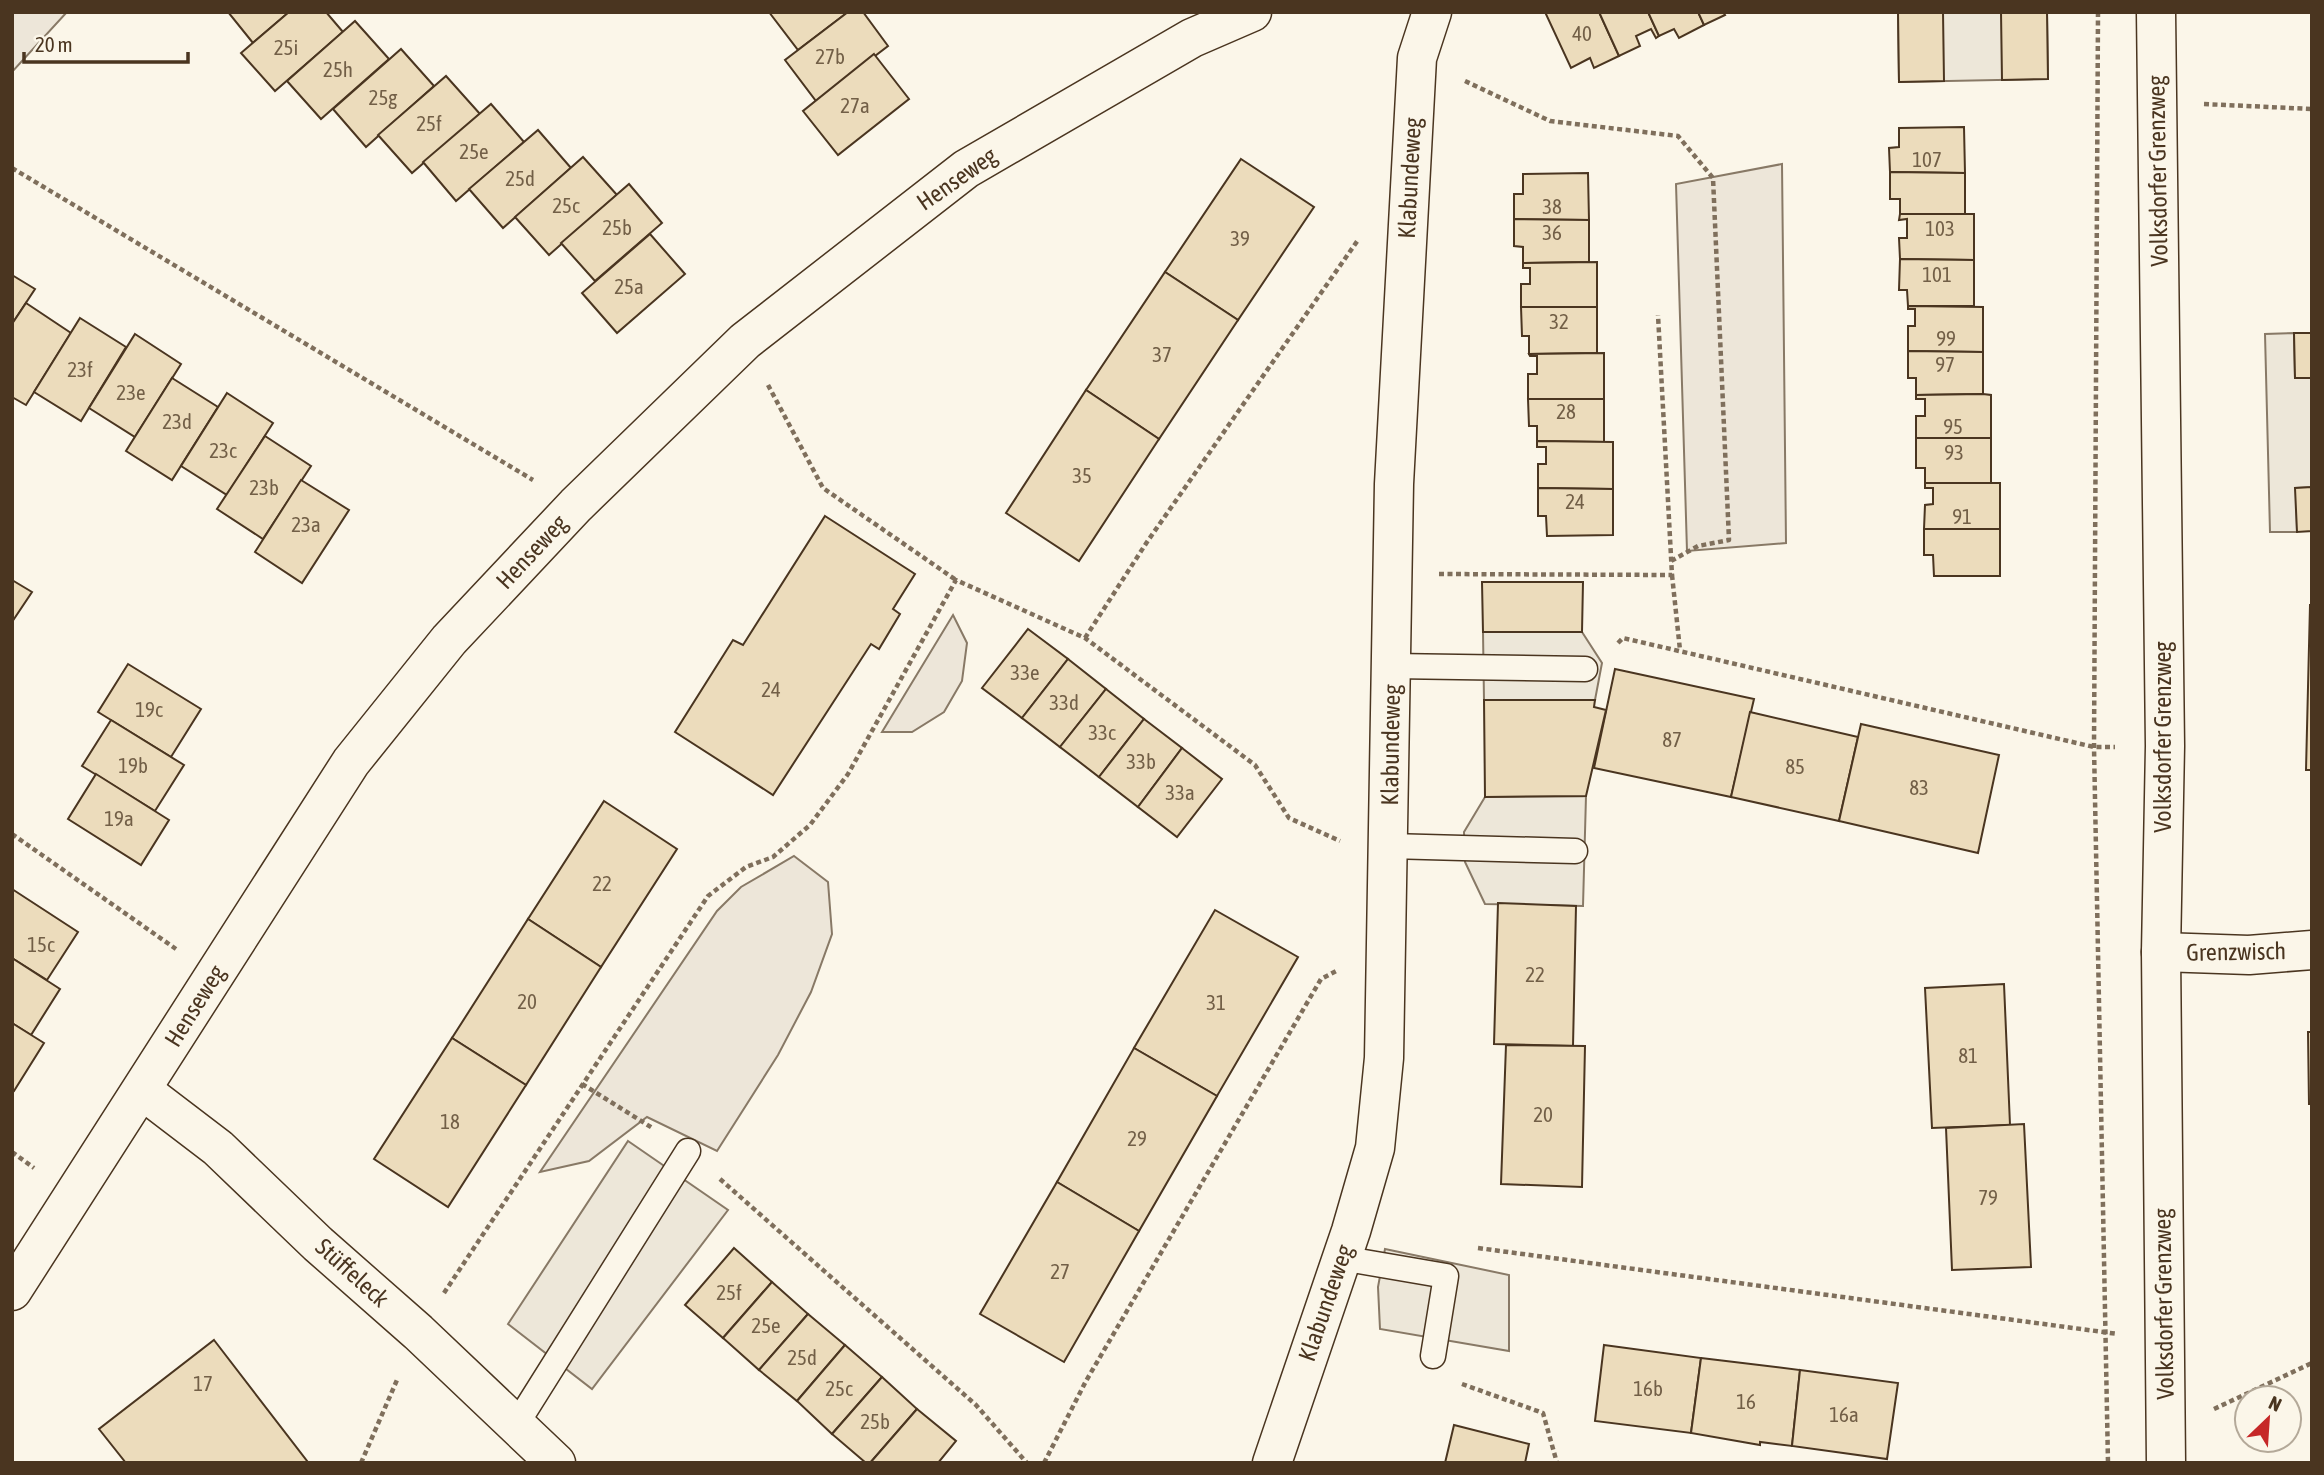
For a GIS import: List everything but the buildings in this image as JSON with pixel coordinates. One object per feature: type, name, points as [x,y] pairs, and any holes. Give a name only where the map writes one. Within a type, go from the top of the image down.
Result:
[{"type":"street","name":"Henseweg","points":[[12,1291],[351,762],[449,640],[576,505],[745,341],[966,169],[1192,38],[1252,12]]},
{"type":"street","name":"Klabundeweg","points":[[1272,1463],[1375,1149],[1384,1058],[1394,484],[1417,58],[1432,12]]},
{"type":"street","name":"Volksdorfer Grenzweg","points":[[2156,12],[2165,746],[2161,952],[2166,1448]]},
{"type":"street","name":"Grenzwisch","points":[[2161,952],[2249,955],[2312,950]]},
{"type":"street","name":"Stüffeleck","points":[[142,1090],[218,1148],[556,1463]]},
{"type":"lane","points":[[1392,666],[1585,670]]},
{"type":"lane","points":[[1389,846],[1575,851]]},
{"type":"lane","points":[[516,1425],[688,1151]]},
{"type":"lane","points":[[1341,1258],[1446,1276],[1433,1356]]},
{"type":"path","points":[[2098,12],[2094,747],[2108,1463]]},
{"type":"path","points":[[1417,58],[1550,121],[1678,136],[1713,178],[1729,540],[1698,547],[1671,561]]},
{"type":"path","points":[[2157,102],[2312,109]]},
{"type":"path","points":[[12,168],[576,505]]},
{"type":"path","points":[[1085,638],[1147,542],[1363,233]]},
{"type":"path","points":[[1658,315],[1671,561],[1680,650]]},
{"type":"path","points":[[745,341],[823,488],[956,580],[1085,638],[1255,765],[1289,818]]},
{"type":"path","points":[[1393,574],[1672,575]]},
{"type":"path","points":[[361,1463],[418,1332],[708,896],[746,867],[773,857],[810,825],[860,754],[956,580]]},
{"type":"path","points":[[1585,670],[1602,663],[1623,638],[2094,747],[2165,746]]},
{"type":"path","points":[[12,834],[214,976]]},
{"type":"path","points":[[1044,1463],[1086,1381],[1321,979],[1385,945]]},
{"type":"path","points":[[582,1084],[688,1151],[976,1405],[1027,1463]]},
{"type":"path","points":[[1475,1248],[2106,1333],[2165,1337]]},
{"type":"path","points":[[2166,1448],[2312,1363]]},
{"type":"path","points":[[1462,1370],[1461,1384],[1544,1413],[1557,1463]]},
{"type":"shaded area","points":[[12,12],[67,12],[12,72]]},
{"type":"shaded area","points":[[1898,12],[2047,12],[2048,79],[1899,82]]},
{"type":"shaded area","points":[[1782,164],[1786,543],[1687,551],[1676,184]]},
{"type":"shaded area","points":[[2294,333],[2295,378],[2312,378],[2312,487],[2296,488],[2297,532],[2270,532],[2265,334]]},
{"type":"shaded area","points":[[953,615],[967,643],[962,681],[944,712],[912,732],[882,732]]},
{"type":"shaded area","points":[[1483,632],[1582,632],[1602,663],[1595,700],[1484,700]]},
{"type":"shaded area","points":[[1586,796],[1583,906],[1485,904],[1465,862],[1464,832],[1485,797]]},
{"type":"shaded area","points":[[794,856],[828,882],[832,934],[811,992],[778,1055],[717,1151],[647,1117],[589,1161],[540,1172],[717,911],[741,887]]},
{"type":"shaded area","points":[[628,1141],[728,1210],[592,1389],[508,1324]]},
{"type":"shaded area","points":[[1385,1249],[1509,1275],[1509,1351],[1380,1329],[1378,1287]]}]
